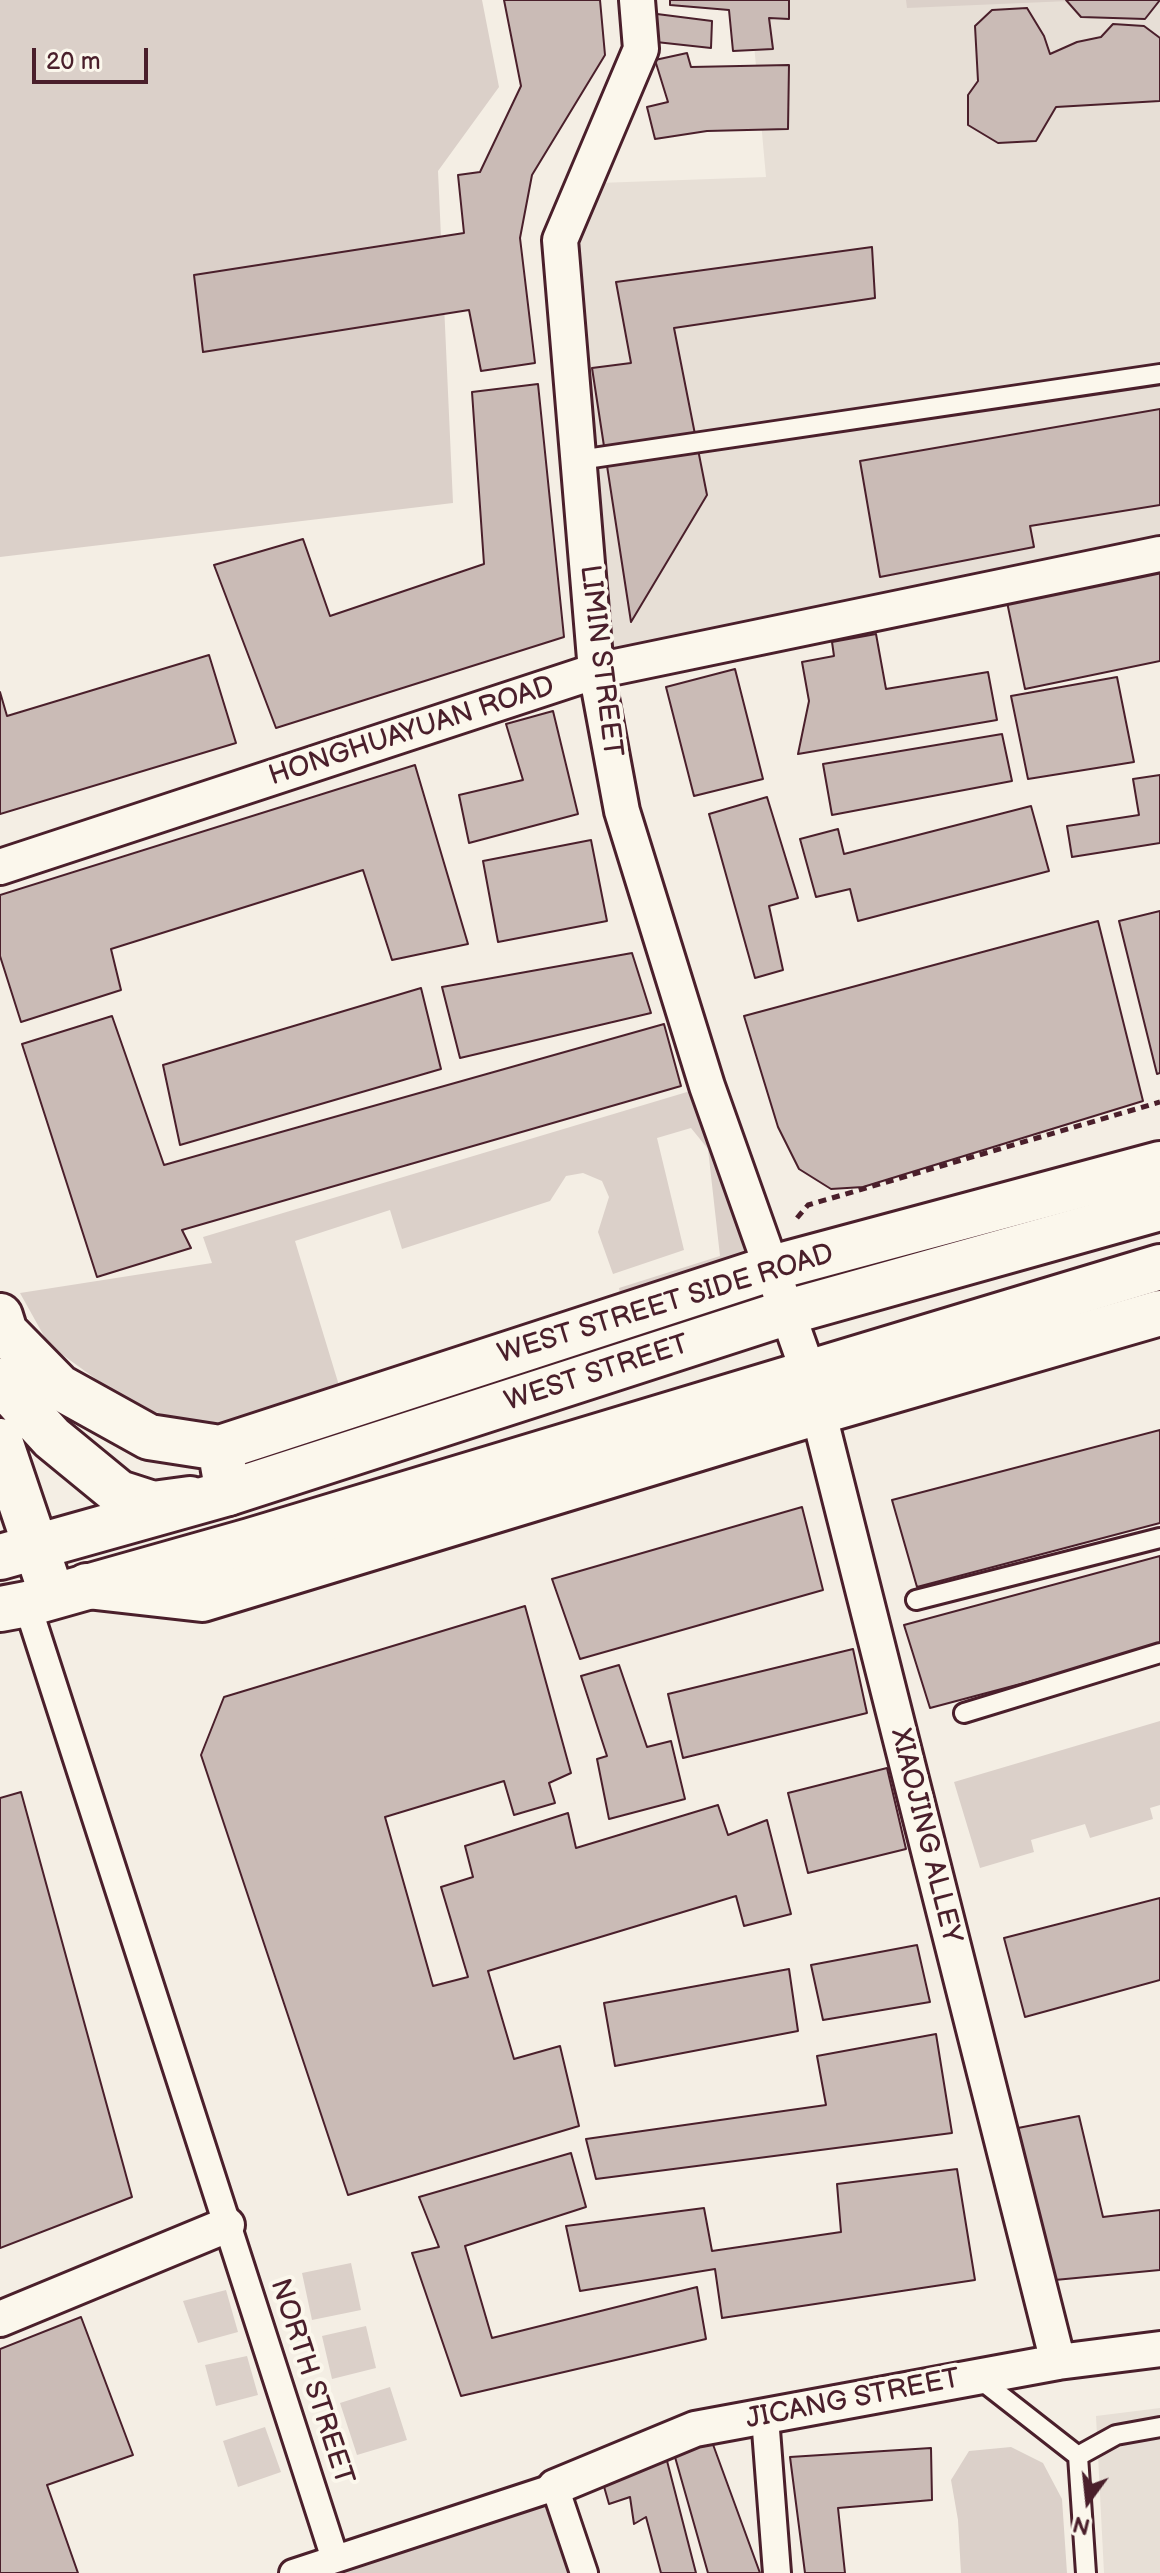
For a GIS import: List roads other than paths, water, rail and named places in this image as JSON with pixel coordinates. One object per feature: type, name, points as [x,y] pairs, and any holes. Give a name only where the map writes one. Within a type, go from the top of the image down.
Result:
[{"type":"main road","name":"WEST STREET SIDE ROAD","points":[[220,1448],[772,1268],[1160,1164]]},
{"type":"main road","name":"WEST STREET","points":[[18,1553],[228,1493],[788,1312],[1160,1208]]},
{"type":"main road","name":"WEST STREET","points":[[28,1602],[813,1392],[1160,1267]]},
{"type":"main road","points":[[813,1392],[1160,1313]]},
{"type":"main road","points":[[0,1316],[5,1332],[59,1387],[149,1437],[220,1448],[228,1493],[153,1504],[119,1493],[52,1438],[0,1381]]},
{"type":"main road","points":[[0,1441],[28,1602]]},
{"type":"street","name":"LIMIN STREET","points":[[637,0],[641,49],[560,240],[596,671],[622,811],[707,1086],[788,1312]]},
{"type":"street","name":"HONGHUAYUAN ROAD","points":[[0,867],[596,671],[1160,554]]},
{"type":"street","name":"XIAOJING ALLEY","points":[[788,1312],[813,1392],[1058,2362]]},
{"type":"street","name":"NORTH STREET","points":[[28,1602],[227,2225],[352,2561]]},
{"type":"street","points":[[0,2319],[227,2225]]},
{"type":"street","name":"JICANG STREET","points":[[555,2487],[695,2429],[1058,2362],[1160,2349]]},
{"type":"street","points":[[765,2417],[777,2573]]},
{"type":"street","points":[[293,2573],[352,2561],[555,2487],[584,2573]]},
{"type":"lane","points":[[579,460],[1160,374]]},
{"type":"lane","points":[[916,1600],[1160,1538]]},
{"type":"lane","points":[[964,1713],[1160,1653]]},
{"type":"lane","points":[[977,2377],[1078,2456],[1086,2573]]},
{"type":"lane","points":[[1078,2456],[1116,2435],[1160,2427]]}]
